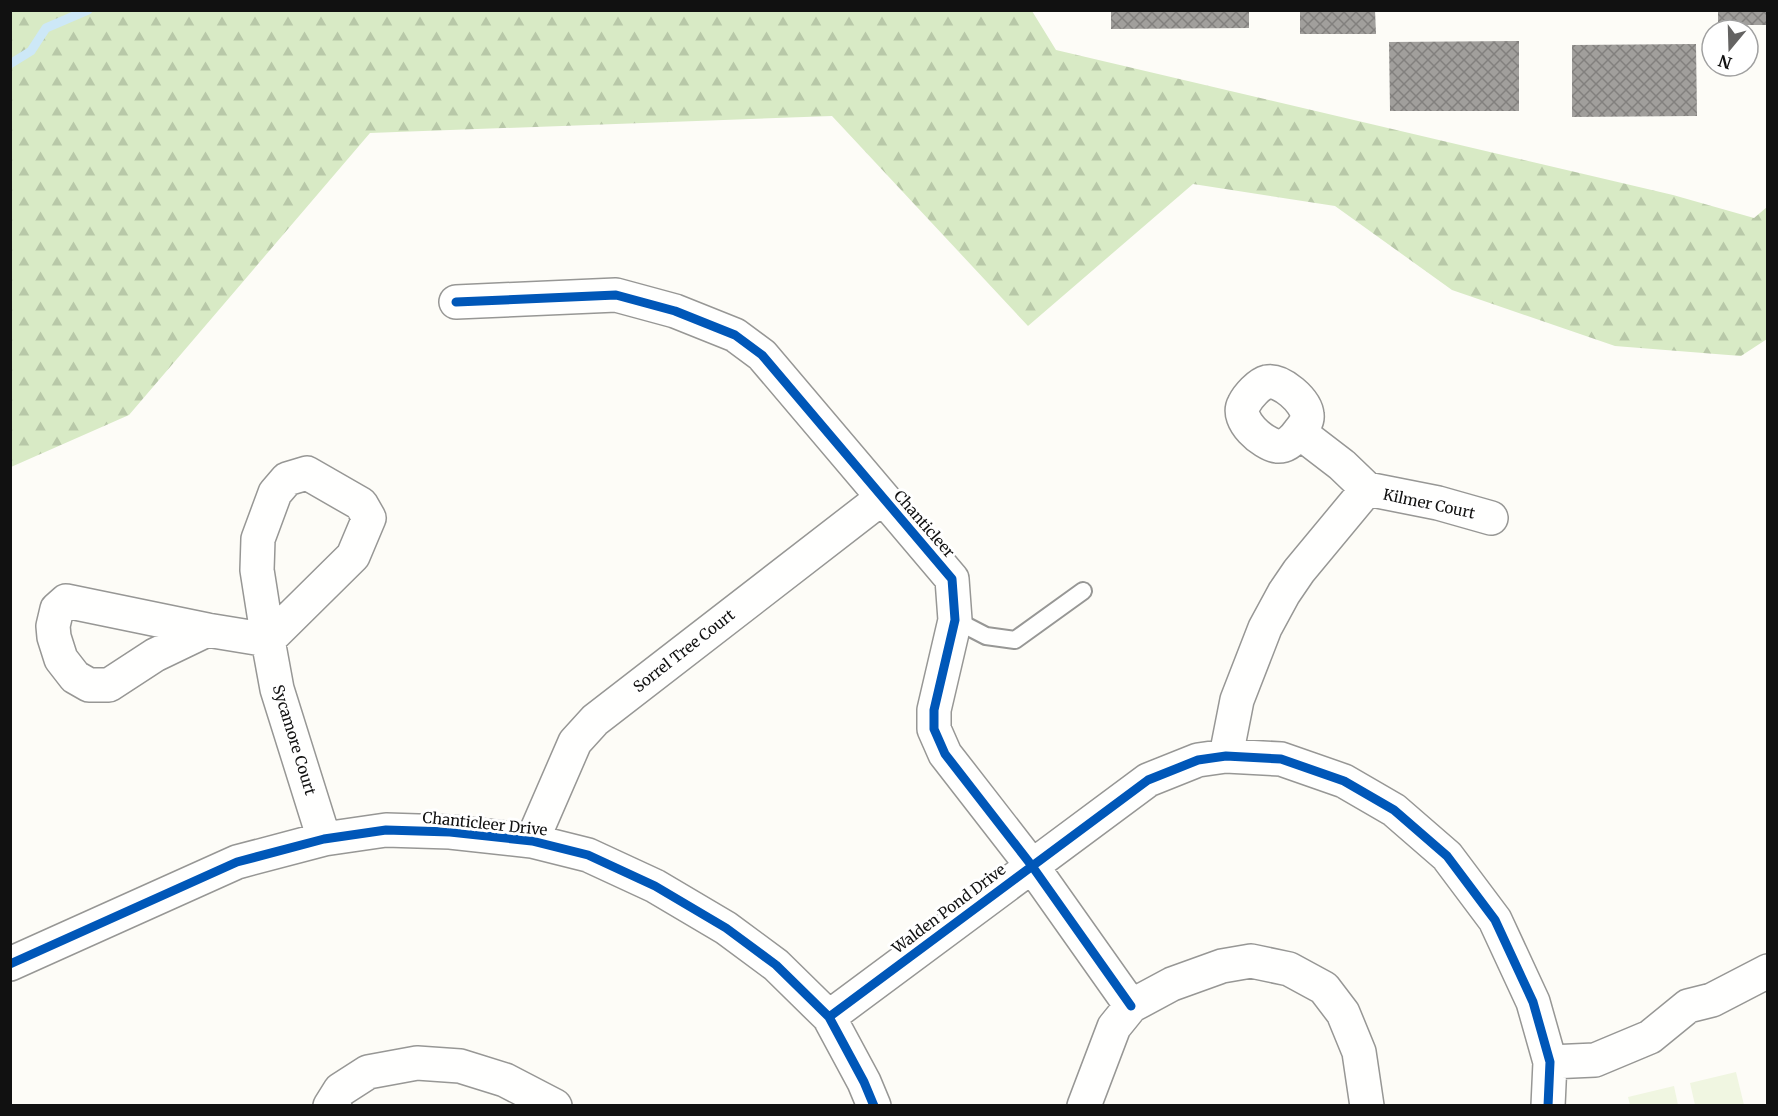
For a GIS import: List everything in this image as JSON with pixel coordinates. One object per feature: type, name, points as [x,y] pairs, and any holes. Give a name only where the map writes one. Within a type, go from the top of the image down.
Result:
[{"type":"street","name":"Chanticleer","points":[[456,302],[616,296],[675,311],[735,335],[762,355],[952,579],[955,620],[933,710],[934,729],[945,754],[1032,866],[1131,1006]]},
{"type":"street","points":[[1226,756],[1237,700],[1264,628],[1299,571],[1367,489],[1342,465],[1299,432]]},
{"type":"street","name":"Sycamore Court","points":[[268,640],[353,555],[369,518],[361,504],[307,473],[287,479],[275,493],[258,539],[257,570],[268,640],[277,689],[324,839]]},
{"type":"street","name":"Kilmer Court","points":[[1367,489],[1438,503],[1491,518]]},
{"type":"street","name":"Sorrel Tree Court","points":[[532,841],[575,742],[595,720],[882,498]]},
{"type":"street","points":[[207,630],[268,640]]},
{"type":"street","name":"Walden Pond Drive","points":[[829,1017],[1148,780],[1198,760],[1226,756],[1281,759],[1344,781],[1394,810],[1447,856],[1496,920],[1533,1002],[1550,1062],[1548,1106]]},
{"type":"street","name":"Chanticleer Drive","points":[[10,964],[237,862],[324,839],[386,830],[450,832],[532,841],[588,855],[665,892],[726,928],[776,965],[829,1017],[864,1082],[874,1106]]},
{"type":"street","points":[[1084,1106],[1114,1027],[1131,1006],[1172,984],[1222,966],[1251,961],[1288,969],[1324,988],[1343,1013],[1359,1052],[1367,1106]]},
{"type":"street","points":[[1550,1062],[1595,1060],[1650,1036],[1688,1005],[1712,1000],[1767,971]]},
{"type":"street","points":[[330,1106],[340,1090],[368,1072],[417,1063],[460,1066],[483,1073],[505,1080],[555,1106]]},
{"type":"lane","points":[[955,620],[986,636],[1014,640],[1083,591]]},
{"type":"green space","points":[[11,10],[1032,11],[1056,50],[1673,195],[1754,218],[1767,207],[1767,339],[1741,356],[1615,346],[1452,290],[1335,206],[1193,184],[1028,326],[832,116],[370,133],[129,415],[11,467]]},
{"type":"green space","points":[[1736,1072],[1744,1105],[1695,1105],[1690,1083]]},
{"type":"green space","points":[[1674,1086],[1678,1105],[1630,1105],[1628,1097]]},
{"type":"building","points":[[1111,10],[1249,10],[1249,28],[1111,29]]},
{"type":"building","points":[[1300,10],[1375,10],[1376,34],[1300,34]]},
{"type":"building","points":[[1718,10],[1768,10],[1768,25],[1760,25],[1760,18],[1718,18]]},
{"type":"building","points":[[1519,41],[1519,111],[1390,111],[1389,42]]},
{"type":"building","points":[[1696,44],[1697,116],[1572,117],[1572,45]]},
{"type":"waterway","points":[[10,64],[31,51],[46,28],[88,10]]},
{"type":"cycle path","points":[[456,302],[616,295],[675,311],[735,335],[762,355],[952,579],[955,620],[934,710],[934,729],[945,754],[1032,866],[1131,1006]]},
{"type":"cycle path","points":[[829,1017],[1148,780],[1198,760],[1226,756],[1281,759],[1344,781],[1394,810],[1447,856],[1495,920],[1533,1002],[1550,1062],[1548,1106]]},
{"type":"cycle path","points":[[10,964],[237,862],[324,839],[386,830],[450,832],[532,841],[588,855],[655,886],[726,928],[776,965],[829,1017],[864,1082],[874,1106]]}]
